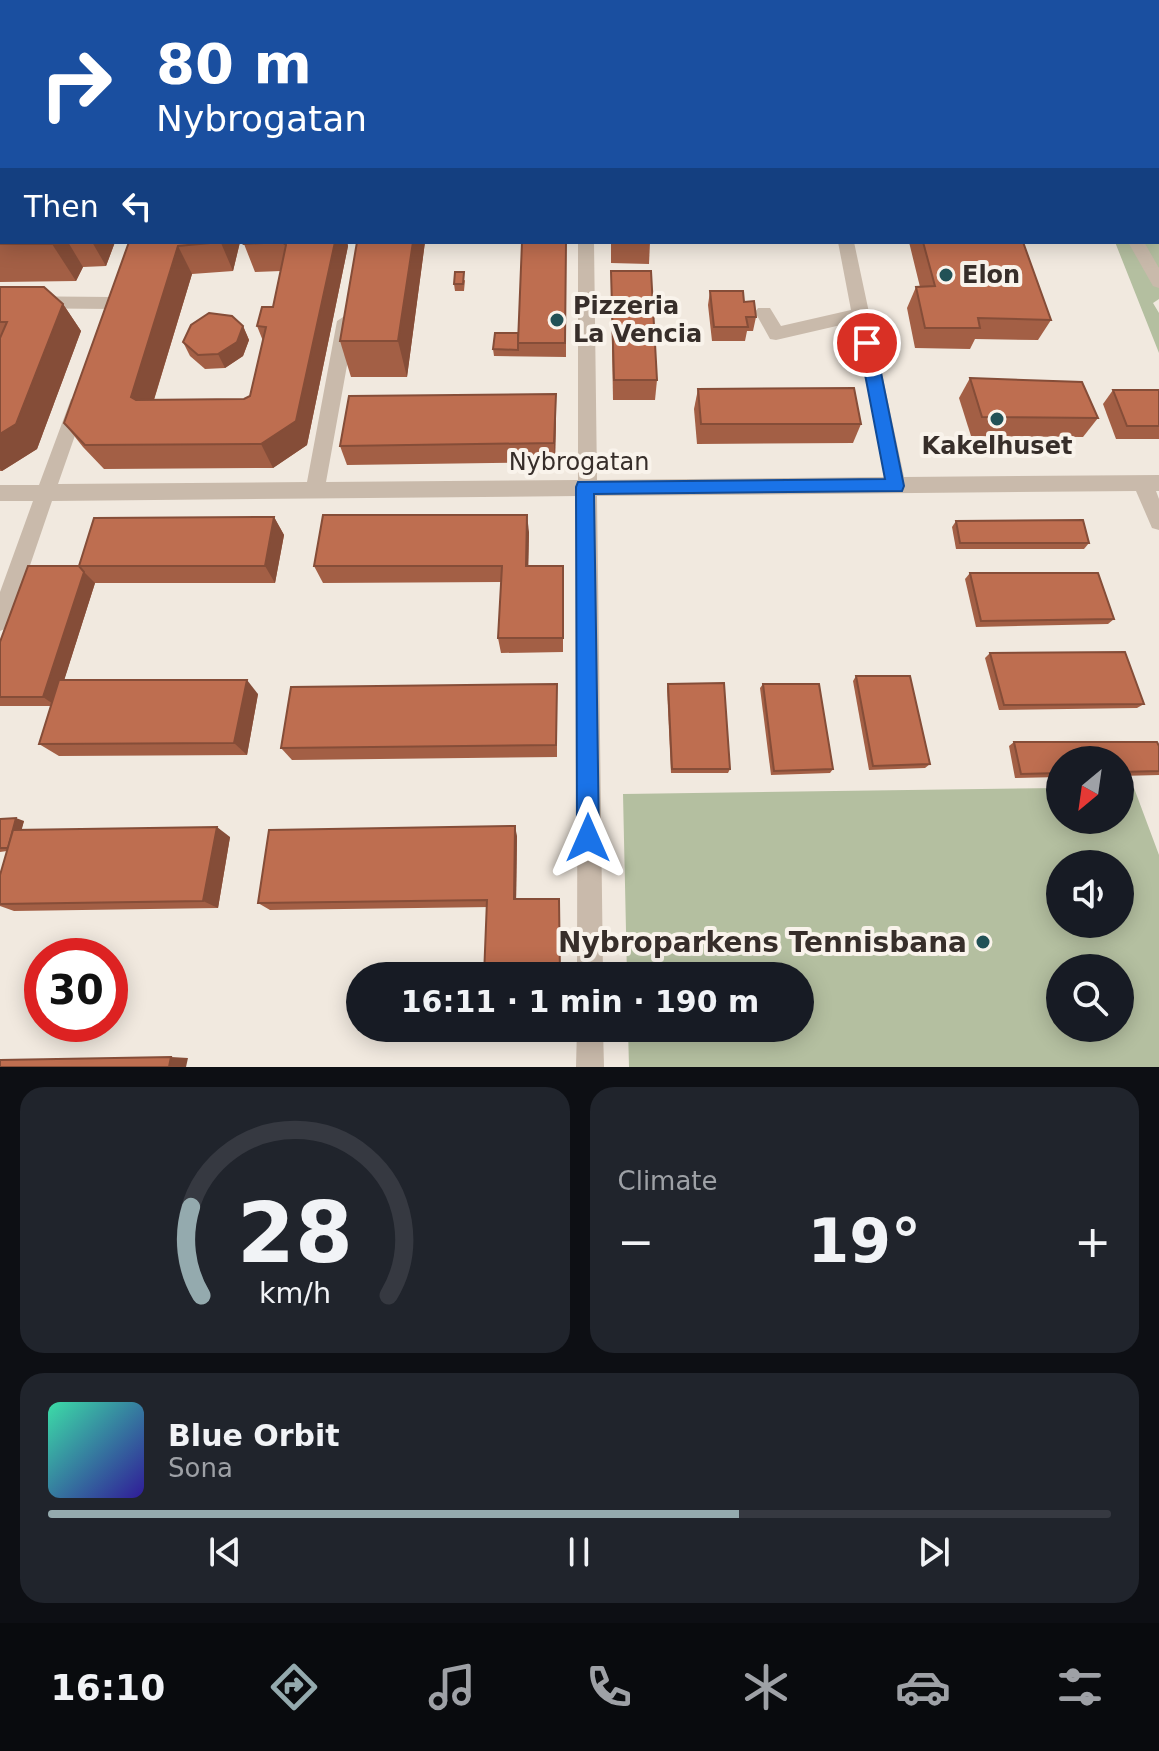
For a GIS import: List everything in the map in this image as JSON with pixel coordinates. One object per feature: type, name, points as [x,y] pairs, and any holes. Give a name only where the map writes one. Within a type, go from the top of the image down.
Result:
[{"type":"street","points":[[586,244],[590,962]]},
{"type":"street","points":[[846,244],[896,486]]},
{"type":"street","points":[[1137,244],[1159,282]]},
{"type":"street","points":[[315,490],[350,299]]},
{"type":"street","points":[[0,302],[112,304]]},
{"type":"street","points":[[764,312],[776,334],[861,314]]},
{"type":"street","points":[[0,621],[11,575],[46,493],[81,390]]},
{"type":"street","points":[[1150,483],[1159,522]]},
{"type":"street","name":"Nybrogatan","points":[[0,493],[1150,483]]},
{"type":"street","points":[[590,1042],[590,1067]]},
{"type":"green space","points":[[1116,244],[1159,244],[1159,299],[1153,303],[1159,313],[1159,353]]},
{"type":"green space","points":[[1046,788],[1046,834],[1134,834],[1134,788],[1159,855],[1159,1067],[629,1067],[628,1042],[814,1042],[814,962],[627,962],[623,794]]},
{"type":"building","points":[[128,244],[200,244],[178,246],[131,397],[136,400],[244,399],[250,396],[266,327],[257,326],[262,307],[273,307],[285,244],[335,244],[296,421],[261,444],[85,445],[64,423]]},
{"type":"building","points":[[357,244],[413,244],[398,341],[340,341]]},
{"type":"building","points":[[522,244],[566,244],[565,343],[518,343]]},
{"type":"building","points":[[924,244],[1024,244],[1051,320],[978,318],[980,328],[925,328],[916,287],[935,286]]},
{"type":"building","points":[[611,271],[651,271],[657,380],[614,380]]},
{"type":"building","points":[[455,272],[464,272],[463,284],[454,284]]},
{"type":"building","points":[[0,287],[44,287],[63,304],[16,424],[0,434],[0,338],[7,322],[0,322]]},
{"type":"building","points":[[710,291],[743,291],[744,302],[754,301],[756,317],[746,317],[748,327],[714,327]]},
{"type":"building","points":[[209,313],[232,316],[243,326],[237,342],[218,354],[198,355],[183,342],[191,325]]},
{"type":"building","points":[[495,333],[518,333],[518,350],[493,349]]},
{"type":"building","points":[[970,378],[1082,382],[1098,418],[982,417]]},
{"type":"building","points":[[854,388],[861,424],[701,424],[698,389]]},
{"type":"building","points":[[1113,390],[1159,390],[1159,426],[1127,426]]},
{"type":"building","points":[[556,394],[554,443],[340,446],[349,396]]},
{"type":"building","points":[[323,515],[527,515],[526,566],[563,566],[563,638],[498,638],[502,566],[314,566]]},
{"type":"building","points":[[274,517],[265,566],[79,566],[94,518]]},
{"type":"building","points":[[1083,520],[1089,543],[960,543],[956,521]]},
{"type":"building","points":[[28,566],[79,566],[84,572],[43,697],[0,697],[0,642]]},
{"type":"building","points":[[970,573],[1098,573],[1114,619],[981,621]]},
{"type":"building","points":[[1125,652],[1144,704],[1004,705],[990,653]]},
{"type":"building","points":[[856,676],[910,676],[930,764],[873,766]]},
{"type":"building","points":[[59,680],[247,680],[234,743],[39,744]]},
{"type":"building","points":[[724,683],[730,769],[672,769],[668,684]]},
{"type":"building","points":[[557,684],[556,745],[281,748],[291,687]]},
{"type":"building","points":[[763,684],[819,684],[833,769],[774,771]]},
{"type":"building","points":[[1014,742],[1157,742],[1159,746],[1159,771],[1134,772],[1134,746],[1046,746],[1046,773],[1021,774]]},
{"type":"building","points":[[16,818],[8,848],[0,848],[0,819]]},
{"type":"building","points":[[515,826],[514,899],[559,899],[560,962],[485,962],[487,900],[258,903],[269,830]]},
{"type":"building","points":[[217,827],[203,901],[0,904],[0,875],[13,830]]},
{"type":"building","points":[[171,1057],[169,1067],[0,1067],[0,1060]]},
{"type":"place","name":"Elon","points":[[946,275]]},
{"type":"place","name":"Pizzeria La Vencia","points":[[557,320]]},
{"type":"place","name":"Kakelhuset","points":[[997,419]]},
{"type":"place","name":"Nybroparkens Tennisbana","points":[[983,942]]},
{"type":"route","points":[[588,838],[585,487],[896,486],[867,343]]}]
